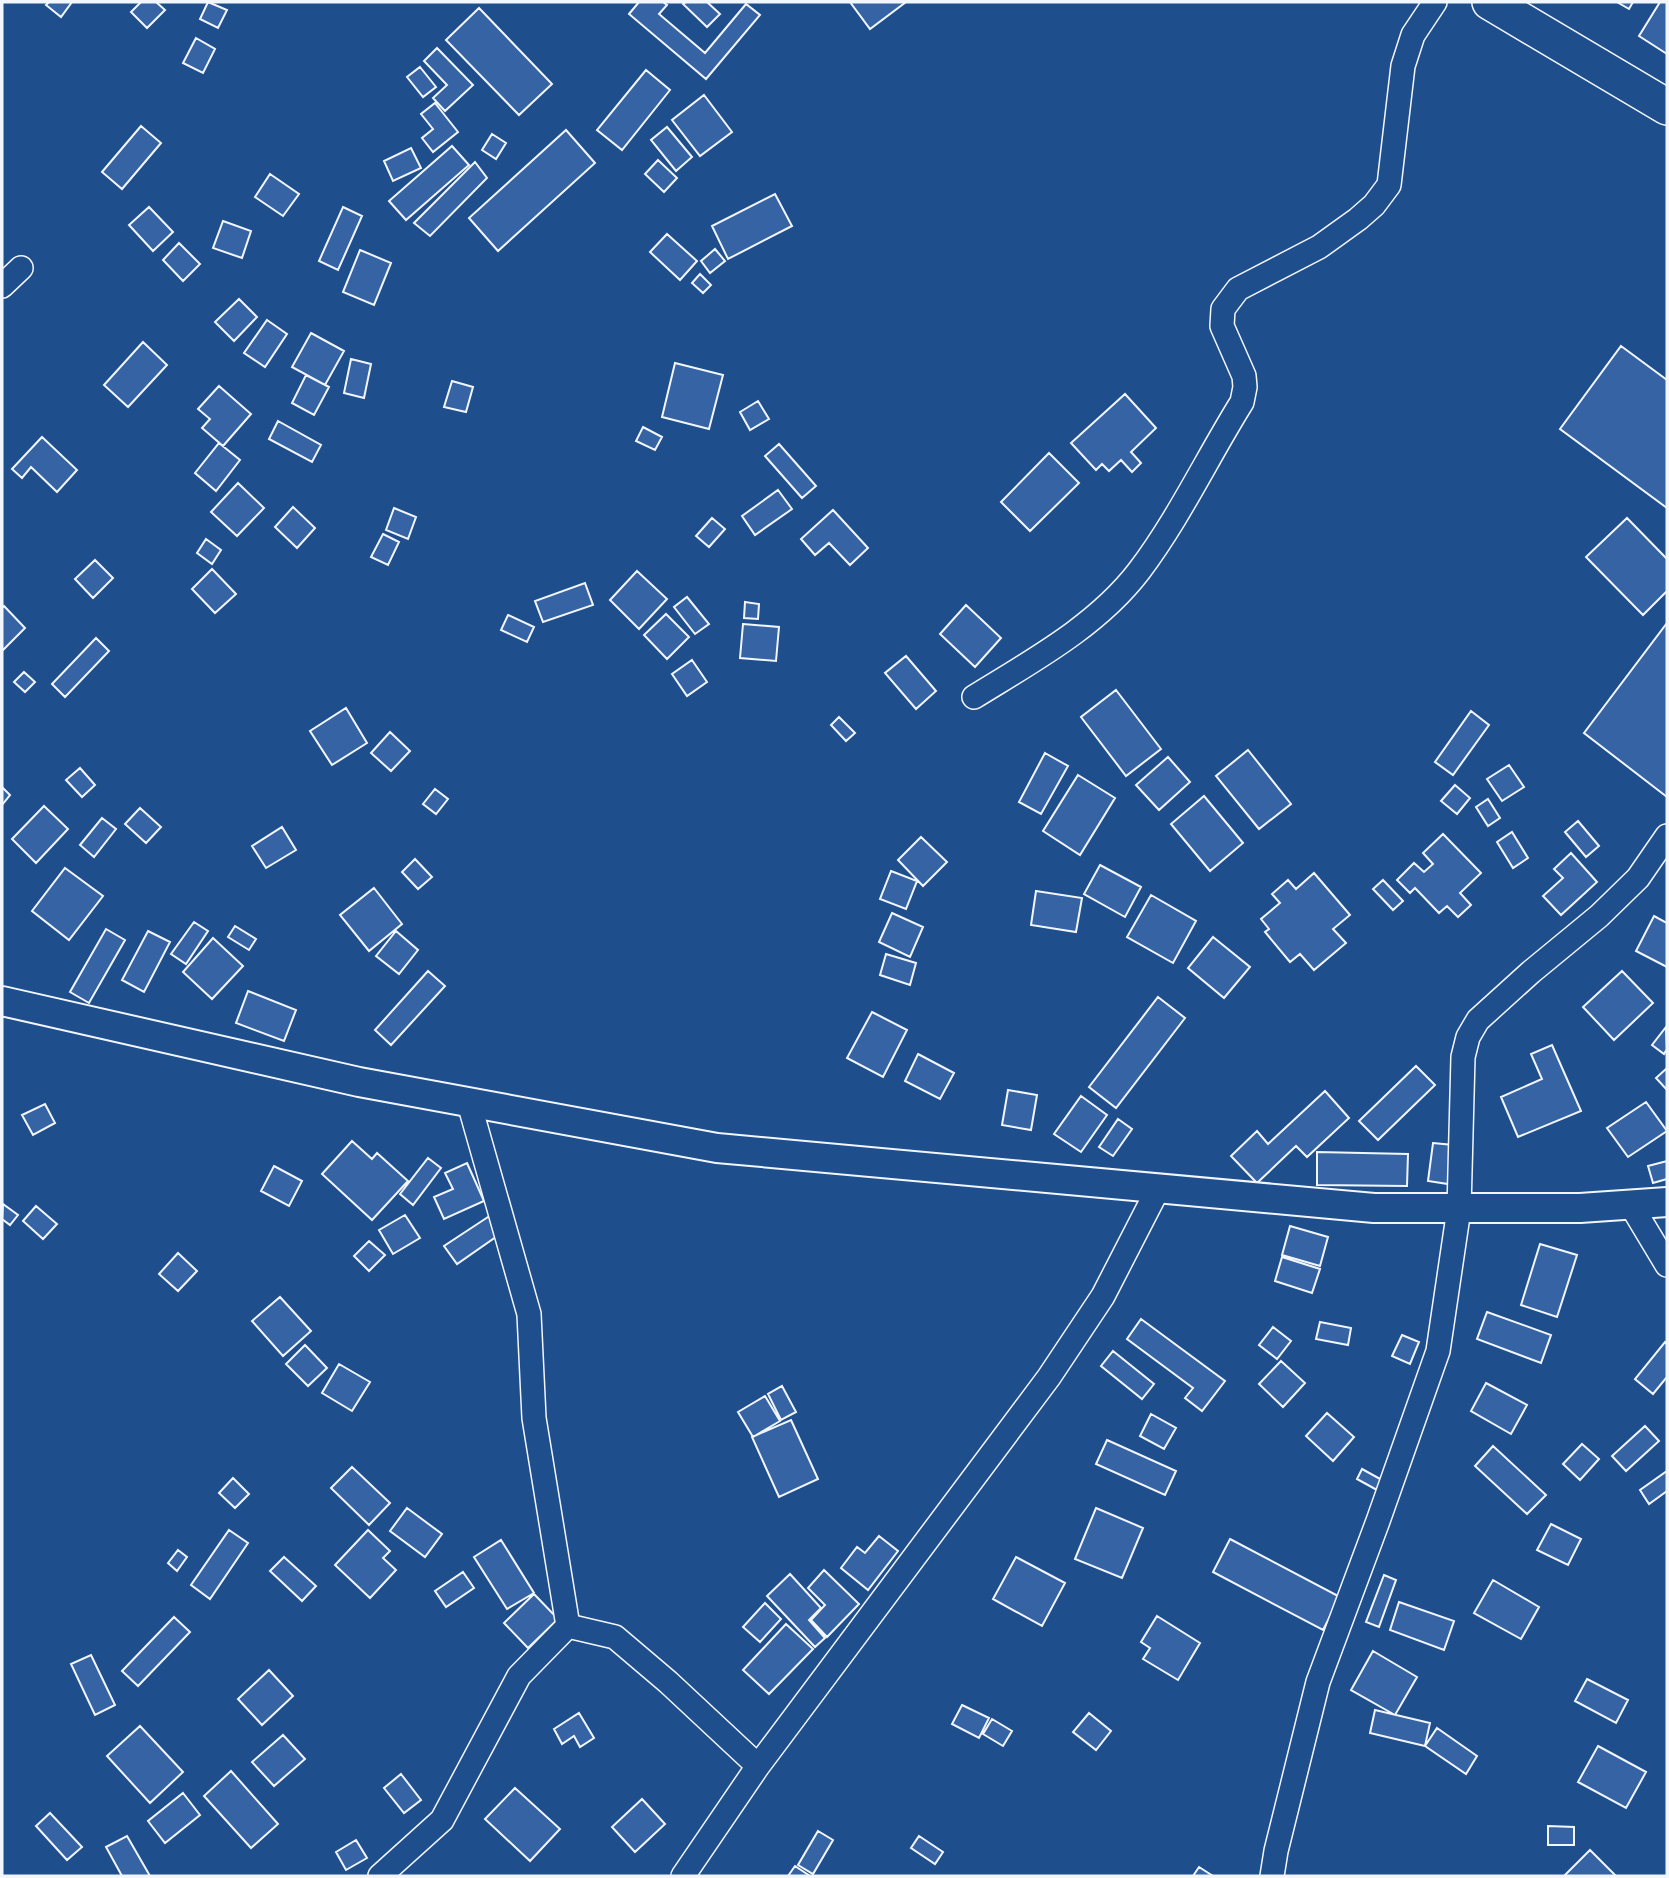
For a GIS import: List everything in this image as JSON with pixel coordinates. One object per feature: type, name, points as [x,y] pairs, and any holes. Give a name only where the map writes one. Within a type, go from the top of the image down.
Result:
[{"type":"main road","points":[[1490,2],[1667,107]]},
{"type":"street","points":[[974,697],[1053,648],[1084,625],[1138,573],[1173,522],[1242,402],[1244,376],[1222,326],[1223,309],[1238,289],[1319,247],[1358,219],[1374,205],[1389,185],[1403,66],[1413,35],[1435,2]]},
{"type":"street","points":[[2,286],[21,268]]},
{"type":"street","points":[[1272,1876],[1318,1682],[1438,1351],[1459,1209],[1463,1057],[1468,1037],[1478,1020],[1599,916],[1638,878],[1667,836]]},
{"type":"street","points":[[2,1001],[359,1082],[717,1148],[1374,1208],[1580,1208],[1667,1202]]},
{"type":"street","points":[[469,1103],[529,1314],[534,1418],[568,1626]]},
{"type":"street","points":[[683,1876],[758,1766],[1049,1377],[1103,1296],[1157,1189]]},
{"type":"street","points":[[1631,1205],[1667,1265]]},
{"type":"street","points":[[568,1626],[615,1637],[758,1766]]},
{"type":"street","points":[[380,1876],[442,1820],[519,1676],[568,1626]]},
{"type":"building","points":[[49,2],[72,2],[61,17],[46,5]]},
{"type":"building","points":[[141,2],[156,2],[165,10],[147,28],[131,12]]},
{"type":"building","points":[[208,2],[227,10],[218,28],[200,19]]},
{"type":"building","points":[[639,2],[663,2],[667,5],[659,14],[705,53],[746,4],[760,15],[706,79],[629,14]]},
{"type":"building","points":[[707,2],[720,14],[707,27],[683,4]]},
{"type":"building","points":[[850,2],[906,2],[870,29]]},
{"type":"building","points":[[1617,2],[1633,2],[1629,9]]},
{"type":"building","points":[[1660,2],[1667,2],[1667,54],[1639,36]]},
{"type":"building","points":[[479,8],[552,84],[519,115],[446,40]]},
{"type":"building","points":[[196,38],[215,49],[203,73],[183,63]]},
{"type":"building","points":[[437,48],[473,85],[445,111],[433,98],[447,85],[424,61]]},
{"type":"building","points":[[420,67],[436,87],[423,97],[407,77]]},
{"type":"building","points":[[646,70],[670,90],[622,150],[597,130]]},
{"type":"building","points":[[704,95],[732,132],[700,156],[672,120]]},
{"type":"building","points":[[435,103],[458,132],[433,152],[422,138],[433,129],[421,114]]},
{"type":"building","points":[[141,126],[161,143],[122,189],[102,172]]},
{"type":"building","points":[[667,127],[692,157],[676,171],[651,140]]},
{"type":"building","points":[[566,130],[595,163],[498,251],[469,218]]},
{"type":"building","points":[[492,134],[506,143],[496,159],[482,150]]},
{"type":"building","points":[[452,146],[469,165],[406,220],[389,201]]},
{"type":"building","points":[[411,148],[421,168],[393,181],[384,161]]},
{"type":"building","points":[[658,160],[677,178],[664,192],[645,174]]},
{"type":"building","points":[[475,162],[487,178],[430,236],[414,223]]},
{"type":"building","points":[[270,174],[299,194],[283,216],[255,197]]},
{"type":"building","points":[[775,194],[792,226],[728,259],[712,226]]},
{"type":"building","points":[[149,207],[173,232],[153,251],[129,225]]},
{"type":"building","points":[[343,207],[362,216],[338,270],[319,261]]},
{"type":"building","points":[[223,221],[251,231],[242,258],[213,248]]},
{"type":"building","points":[[667,234],[697,261],[680,280],[650,252]]},
{"type":"building","points":[[179,243],[200,264],[183,281],[163,260]]},
{"type":"building","points":[[715,249],[725,261],[710,273],[701,261]]},
{"type":"building","points":[[360,250],[391,263],[374,305],[343,292]]},
{"type":"building","points":[[700,274],[711,285],[703,293],[692,283]]},
{"type":"building","points":[[239,299],[257,317],[234,341],[215,322]]},
{"type":"building","points":[[267,320],[287,334],[265,367],[244,353]]},
{"type":"building","points":[[311,333],[344,351],[325,385],[292,367]]},
{"type":"building","points":[[143,342],[167,365],[128,407],[104,385]]},
{"type":"building","points":[[1621,346],[1667,380],[1667,508],[1560,429]]},
{"type":"building","points":[[351,359],[371,364],[364,398],[344,393]]},
{"type":"building","points":[[675,363],[723,375],[709,429],[662,417]]},
{"type":"building","points":[[306,375],[329,387],[314,415],[292,403]]},
{"type":"building","points":[[452,381],[473,387],[466,412],[444,407]]},
{"type":"building","points":[[219,386],[251,414],[223,446],[202,428],[210,419],[198,409]]},
{"type":"building","points":[[1125,394],[1156,428],[1131,452],[1141,463],[1132,472],[1121,460],[1109,471],[1102,464],[1096,470],[1071,443]]},
{"type":"building","points":[[758,401],[769,419],[750,430],[740,412]]},
{"type":"building","points":[[278,421],[321,445],[312,462],[269,439]]},
{"type":"building","points":[[643,427],[662,437],[655,450],[636,441]]},
{"type":"building","points":[[42,437],[77,470],[57,492],[31,467],[22,478],[12,469]]},
{"type":"building","points":[[219,443],[240,460],[216,491],[195,473]]},
{"type":"building","points":[[779,444],[816,486],[802,498],[765,456]]},
{"type":"building","points":[[1049,453],[1079,483],[1030,531],[1001,502]]},
{"type":"building","points":[[238,483],[264,508],[237,536],[211,512]]},
{"type":"building","points":[[778,490],[792,509],[755,535],[742,516]]},
{"type":"building","points":[[293,507],[315,528],[297,548],[275,527]]},
{"type":"building","points":[[394,508],[416,517],[408,539],[386,530]]},
{"type":"building","points":[[833,510],[868,548],[850,565],[829,543],[815,555],[801,539]]},
{"type":"building","points":[[712,518],[725,529],[709,547],[696,536]]},
{"type":"building","points":[[1627,518],[1667,559],[1667,591],[1643,615],[1586,557]]},
{"type":"building","points":[[383,534],[399,542],[388,565],[371,557]]},
{"type":"building","points":[[206,539],[221,550],[212,564],[197,553]]},
{"type":"building","points":[[95,560],[113,578],[93,598],[75,579]]},
{"type":"building","points":[[212,569],[236,594],[215,613],[192,589]]},
{"type":"building","points":[[637,571],[667,599],[639,629],[610,600]]},
{"type":"building","points":[[585,583],[593,605],[543,622],[535,601]]},
{"type":"building","points":[[687,597],[709,624],[695,634],[674,607]]},
{"type":"building","points":[[745,602],[759,604],[758,619],[744,618]]},
{"type":"building","points":[[966,605],[1001,638],[975,667],[940,634]]},
{"type":"building","points":[[4,606],[25,628],[2,651],[2,608]]},
{"type":"building","points":[[666,614],[689,637],[667,659],[644,635]]},
{"type":"building","points":[[508,615],[534,627],[527,642],[501,630]]},
{"type":"building","points":[[1667,623],[1667,797],[1584,733]]},
{"type":"building","points":[[743,624],[779,627],[776,661],[740,658]]},
{"type":"building","points":[[96,638],[109,651],[65,697],[52,684]]},
{"type":"building","points":[[906,656],[936,691],[916,709],[885,673]]},
{"type":"building","points":[[692,660],[707,682],[687,696],[672,674]]},
{"type":"building","points":[[24,672],[35,682],[25,692],[14,682]]},
{"type":"building","points":[[1116,690],[1161,749],[1126,776],[1081,717]]},
{"type":"building","points":[[346,708],[367,743],[332,765],[310,731]]},
{"type":"building","points":[[1471,711],[1489,725],[1453,775],[1435,762]]},
{"type":"building","points":[[839,717],[855,733],[846,741],[831,725]]},
{"type":"building","points":[[390,732],[410,751],[391,771],[371,753]]},
{"type":"building","points":[[1248,750],[1291,804],[1259,829],[1216,776]]},
{"type":"building","points":[[1045,753],[1068,766],[1041,814],[1019,802]]},
{"type":"building","points":[[1168,757],[1190,782],[1159,810],[1136,785]]},
{"type":"building","points":[[1509,765],[1524,787],[1502,801],[1487,779]]},
{"type":"building","points":[[80,768],[95,785],[82,797],[66,780]]},
{"type":"building","points":[[1078,775],[1115,798],[1080,855],[1043,831]]},
{"type":"building","points":[[1455,785],[1470,798],[1457,814],[1441,801]]},
{"type":"building","points":[[2,787],[10,795],[2,805]]},
{"type":"building","points":[[435,789],[448,799],[436,814],[423,804]]},
{"type":"building","points":[[1204,796],[1243,843],[1210,871],[1171,824]]},
{"type":"building","points":[[1488,799],[1500,818],[1488,826],[1476,807]]},
{"type":"building","points":[[44,806],[68,829],[36,863],[12,839]]},
{"type":"building","points":[[140,808],[161,827],[146,843],[125,824]]},
{"type":"building","points":[[102,818],[116,829],[94,857],[80,845]]},
{"type":"building","points":[[1578,821],[1599,846],[1586,857],[1565,832]]},
{"type":"building","points":[[282,827],[296,850],[266,868],[252,846]]},
{"type":"building","points":[[1512,832],[1528,858],[1513,868],[1497,842]]},
{"type":"building","points":[[1443,834],[1481,873],[1460,893],[1471,905],[1458,917],[1447,906],[1439,913],[1415,888],[1410,893],[1397,880],[1414,863],[1424,872],[1433,864],[1423,853]]},
{"type":"building","points":[[921,837],[947,862],[923,886],[898,860]]},
{"type":"building","points":[[1571,853],[1597,882],[1561,915],[1543,896],[1563,878],[1554,869]]},
{"type":"building","points":[[415,859],[432,877],[418,889],[402,872]]},
{"type":"building","points":[[1100,865],[1141,887],[1125,917],[1084,894]]},
{"type":"building","points":[[65,868],[103,896],[69,940],[32,911]]},
{"type":"building","points":[[891,871],[917,881],[906,909],[880,899]]},
{"type":"building","points":[[1314,873],[1350,915],[1333,929],[1346,943],[1314,970],[1300,954],[1290,962],[1265,932],[1269,929],[1261,919],[1280,903],[1272,894],[1288,880],[1296,889]]},
{"type":"building","points":[[1383,880],[1403,901],[1393,910],[1373,889]]},
{"type":"building","points":[[374,888],[402,924],[369,951],[340,915]]},
{"type":"building","points":[[1036,891],[1082,898],[1076,932],[1031,925]]},
{"type":"building","points":[[1151,895],[1196,921],[1173,963],[1127,937]]},
{"type":"building","points":[[892,913],[923,927],[910,957],[879,942]]},
{"type":"building","points":[[1654,916],[1667,923],[1667,967],[1636,951]]},
{"type":"building","points":[[194,922],[208,931],[186,964],[171,954]]},
{"type":"building","points":[[235,926],[256,939],[249,950],[228,937]]},
{"type":"building","points":[[106,929],[125,940],[89,1003],[70,992]]},
{"type":"building","points":[[148,931],[170,942],[144,992],[122,980]]},
{"type":"building","points":[[396,931],[418,950],[399,974],[376,956]]},
{"type":"building","points":[[1213,937],[1250,967],[1224,998],[1188,968]]},
{"type":"building","points":[[213,938],[243,966],[212,999],[183,972]]},
{"type":"building","points":[[886,954],[916,963],[910,985],[880,975]]},
{"type":"building","points":[[428,971],[445,986],[391,1045],[375,1030]]},
{"type":"building","points":[[1622,971],[1653,1003],[1614,1040],[1583,1007]]},
{"type":"building","points":[[248,991],[296,1010],[284,1041],[236,1023]]},
{"type":"building","points":[[1158,997],[1185,1018],[1116,1108],[1089,1087]]},
{"type":"building","points":[[872,1012],[907,1030],[883,1077],[847,1058]]},
{"type":"building","points":[[1666,1027],[1667,1049],[1664,1054],[1652,1045]]},
{"type":"building","points":[[1552,1045],[1581,1111],[1518,1137],[1501,1097],[1542,1079],[1531,1054]]},
{"type":"building","points":[[918,1054],[954,1073],[940,1099],[905,1081]]},
{"type":"building","points":[[1416,1066],[1435,1085],[1378,1140],[1359,1121]]},
{"type":"building","points":[[1667,1068],[1667,1090],[1656,1078]]},
{"type":"building","points":[[1008,1090],[1037,1095],[1031,1130],[1002,1125]]},
{"type":"building","points":[[1325,1091],[1349,1118],[1307,1157],[1296,1146],[1257,1183],[1231,1156],[1257,1131],[1268,1144]]},
{"type":"building","points":[[1081,1096],[1107,1115],[1081,1152],[1054,1134]]},
{"type":"building","points":[[1646,1102],[1667,1131],[1628,1157],[1607,1128]]},
{"type":"building","points":[[45,1104],[55,1123],[33,1135],[22,1115]]},
{"type":"building","points":[[1118,1119],[1132,1129],[1113,1156],[1099,1147]]},
{"type":"building","points":[[352,1141],[372,1159],[377,1153],[408,1181],[372,1220],[322,1174]]},
{"type":"building","points":[[1433,1143],[1453,1145],[1448,1184],[1428,1181]]},
{"type":"building","points":[[1317,1152],[1408,1154],[1407,1186],[1317,1185]]},
{"type":"building","points":[[428,1158],[441,1168],[413,1205],[400,1194]]},
{"type":"building","points":[[1667,1161],[1667,1179],[1653,1183],[1648,1166]]},
{"type":"building","points":[[467,1163],[484,1201],[444,1219],[434,1197],[453,1189],[445,1173]]},
{"type":"building","points":[[274,1166],[302,1181],[289,1206],[261,1191]]},
{"type":"building","points":[[3,1204],[18,1215],[10,1225],[2,1219]]},
{"type":"building","points":[[36,1206],[57,1224],[43,1239],[23,1221]]},
{"type":"building","points":[[405,1215],[420,1238],[393,1254],[379,1230]]},
{"type":"building","points":[[491,1215],[503,1232],[457,1264],[444,1246]]},
{"type":"building","points":[[1290,1226],[1328,1237],[1320,1266],[1282,1255]]},
{"type":"building","points":[[369,1241],[385,1255],[369,1271],[354,1256]]},
{"type":"building","points":[[1540,1244],[1577,1255],[1557,1317],[1521,1305]]},
{"type":"building","points":[[178,1253],[197,1271],[178,1291],[159,1274]]},
{"type":"building","points":[[1282,1257],[1320,1269],[1312,1293],[1275,1281]]},
{"type":"building","points":[[280,1297],[311,1331],[283,1356],[252,1321]]},
{"type":"building","points":[[1487,1312],[1551,1335],[1541,1363],[1477,1339]]},
{"type":"building","points":[[1141,1319],[1225,1381],[1202,1411],[1185,1398],[1193,1388],[1127,1339]]},
{"type":"building","points":[[1320,1322],[1351,1328],[1348,1345],[1316,1339]]},
{"type":"building","points":[[1273,1327],[1291,1341],[1277,1359],[1259,1345]]},
{"type":"building","points":[[1402,1335],[1419,1342],[1410,1364],[1392,1356]]},
{"type":"building","points":[[1665,1342],[1667,1377],[1653,1394],[1635,1379]]},
{"type":"building","points":[[305,1345],[327,1368],[308,1386],[286,1364]]},
{"type":"building","points":[[1113,1351],[1154,1384],[1142,1399],[1101,1366]]},
{"type":"building","points":[[1281,1361],[1305,1383],[1283,1407],[1259,1384]]},
{"type":"building","points":[[339,1364],[370,1382],[352,1411],[322,1393]]},
{"type":"building","points":[[1486,1383],[1527,1405],[1511,1434],[1471,1411]]},
{"type":"building","points":[[782,1386],[796,1412],[781,1420],[768,1394]]},
{"type":"building","points":[[765,1396],[780,1421],[753,1437],[738,1412]]},
{"type":"building","points":[[1327,1413],[1354,1437],[1333,1461],[1306,1436]]},
{"type":"building","points":[[1151,1414],[1176,1428],[1164,1449],[1140,1436]]},
{"type":"building","points":[[791,1420],[818,1479],[779,1497],[752,1437]]},
{"type":"building","points":[[1645,1426],[1659,1441],[1626,1471],[1612,1456]]},
{"type":"building","points":[[1107,1440],[1176,1471],[1165,1495],[1096,1464]]},
{"type":"building","points":[[1582,1444],[1599,1459],[1580,1480],[1563,1464]]},
{"type":"building","points":[[1493,1446],[1546,1495],[1527,1514],[1475,1466]]},
{"type":"building","points":[[352,1467],[390,1503],[369,1525],[331,1488]]},
{"type":"building","points":[[1362,1469],[1382,1480],[1377,1490],[1357,1479]]},
{"type":"building","points":[[1667,1471],[1667,1491],[1649,1504],[1640,1490]]},
{"type":"building","points":[[233,1478],[249,1494],[235,1508],[219,1493]]},
{"type":"building","points":[[407,1508],[442,1534],[425,1557],[390,1531]]},
{"type":"building","points":[[1096,1508],[1143,1528],[1122,1578],[1075,1559]]},
{"type":"building","points":[[1551,1524],[1581,1539],[1568,1565],[1537,1550]]},
{"type":"building","points":[[229,1530],[248,1543],[210,1599],[191,1585]]},
{"type":"building","points":[[368,1530],[390,1551],[383,1558],[396,1570],[370,1598],[335,1565]]},
{"type":"building","points":[[879,1536],[898,1551],[868,1590],[841,1568],[857,1547],[865,1553]]},
{"type":"building","points":[[1230,1539],[1340,1597],[1323,1630],[1213,1572]]},
{"type":"building","points":[[501,1540],[534,1593],[507,1609],[474,1557]]},
{"type":"building","points":[[178,1550],[187,1557],[177,1571],[168,1563]]},
{"type":"building","points":[[284,1557],[316,1586],[302,1601],[270,1571]]},
{"type":"building","points":[[1016,1557],[1065,1583],[1042,1626],[993,1599]]},
{"type":"building","points":[[824,1570],[859,1604],[827,1637],[811,1620],[825,1605],[808,1588]]},
{"type":"building","points":[[463,1572],[474,1588],[446,1607],[435,1591]]},
{"type":"building","points":[[790,1574],[821,1608],[809,1620],[825,1638],[815,1647],[767,1596]]},
{"type":"building","points":[[1384,1575],[1396,1580],[1379,1627],[1366,1622]]},
{"type":"building","points":[[1493,1580],[1539,1607],[1521,1639],[1474,1613]]},
{"type":"building","points":[[534,1594],[558,1619],[528,1648],[504,1623]]},
{"type":"building","points":[[1399,1602],[1454,1621],[1444,1650],[1390,1630]]},
{"type":"building","points":[[765,1603],[781,1619],[760,1642],[743,1627]]},
{"type":"building","points":[[1157,1616],[1200,1643],[1178,1680],[1143,1659],[1150,1648],[1141,1642]]},
{"type":"building","points":[[174,1617],[190,1632],[138,1686],[122,1671]]},
{"type":"building","points":[[786,1624],[813,1649],[769,1694],[743,1670]]},
{"type":"building","points":[[1373,1651],[1417,1677],[1395,1715],[1351,1690]]},
{"type":"building","points":[[91,1655],[115,1705],[95,1715],[71,1664]]},
{"type":"building","points":[[269,1670],[293,1696],[262,1725],[238,1699]]},
{"type":"building","points":[[1587,1679],[1628,1700],[1616,1723],[1575,1701]]},
{"type":"building","points":[[962,1705],[989,1718],[979,1738],[952,1724]]},
{"type":"building","points":[[1375,1710],[1430,1723],[1425,1746],[1370,1733]]},
{"type":"building","points":[[579,1713],[594,1738],[580,1747],[574,1736],[562,1744],[554,1729]]},
{"type":"building","points":[[1089,1713],[1111,1731],[1096,1750],[1073,1732]]},
{"type":"building","points":[[992,1719],[1012,1731],[1003,1746],[983,1734]]},
{"type":"building","points":[[140,1726],[183,1772],[150,1803],[107,1756]]},
{"type":"building","points":[[1437,1728],[1477,1756],[1466,1774],[1425,1746]]},
{"type":"building","points":[[283,1735],[305,1759],[274,1786],[252,1762]]},
{"type":"building","points":[[1598,1746],[1646,1772],[1626,1808],[1578,1782]]},
{"type":"building","points":[[231,1771],[278,1824],[251,1848],[204,1796]]},
{"type":"building","points":[[401,1774],[421,1800],[404,1813],[384,1788]]},
{"type":"building","points":[[515,1788],[560,1829],[530,1861],[485,1819]]},
{"type":"building","points":[[183,1793],[200,1815],[165,1843],[148,1821]]},
{"type":"building","points":[[642,1799],[665,1824],[635,1852],[612,1827]]},
{"type":"building","points":[[50,1813],[82,1847],[67,1860],[36,1826]]},
{"type":"building","points":[[1548,1826],[1574,1827],[1574,1845],[1548,1845]]},
{"type":"building","points":[[818,1831],[833,1840],[813,1874],[798,1865]]},
{"type":"building","points":[[127,1836],[150,1876],[122,1876],[106,1847]]},
{"type":"building","points":[[919,1836],[943,1852],[935,1864],[911,1848]]},
{"type":"building","points":[[356,1840],[367,1858],[346,1870],[336,1852]]},
{"type":"building","points":[[1590,1850],[1616,1876],[1564,1876]]},
{"type":"building","points":[[795,1866],[810,1876],[788,1876]]},
{"type":"building","points":[[1199,1867],[1213,1876],[1193,1876]]}]
